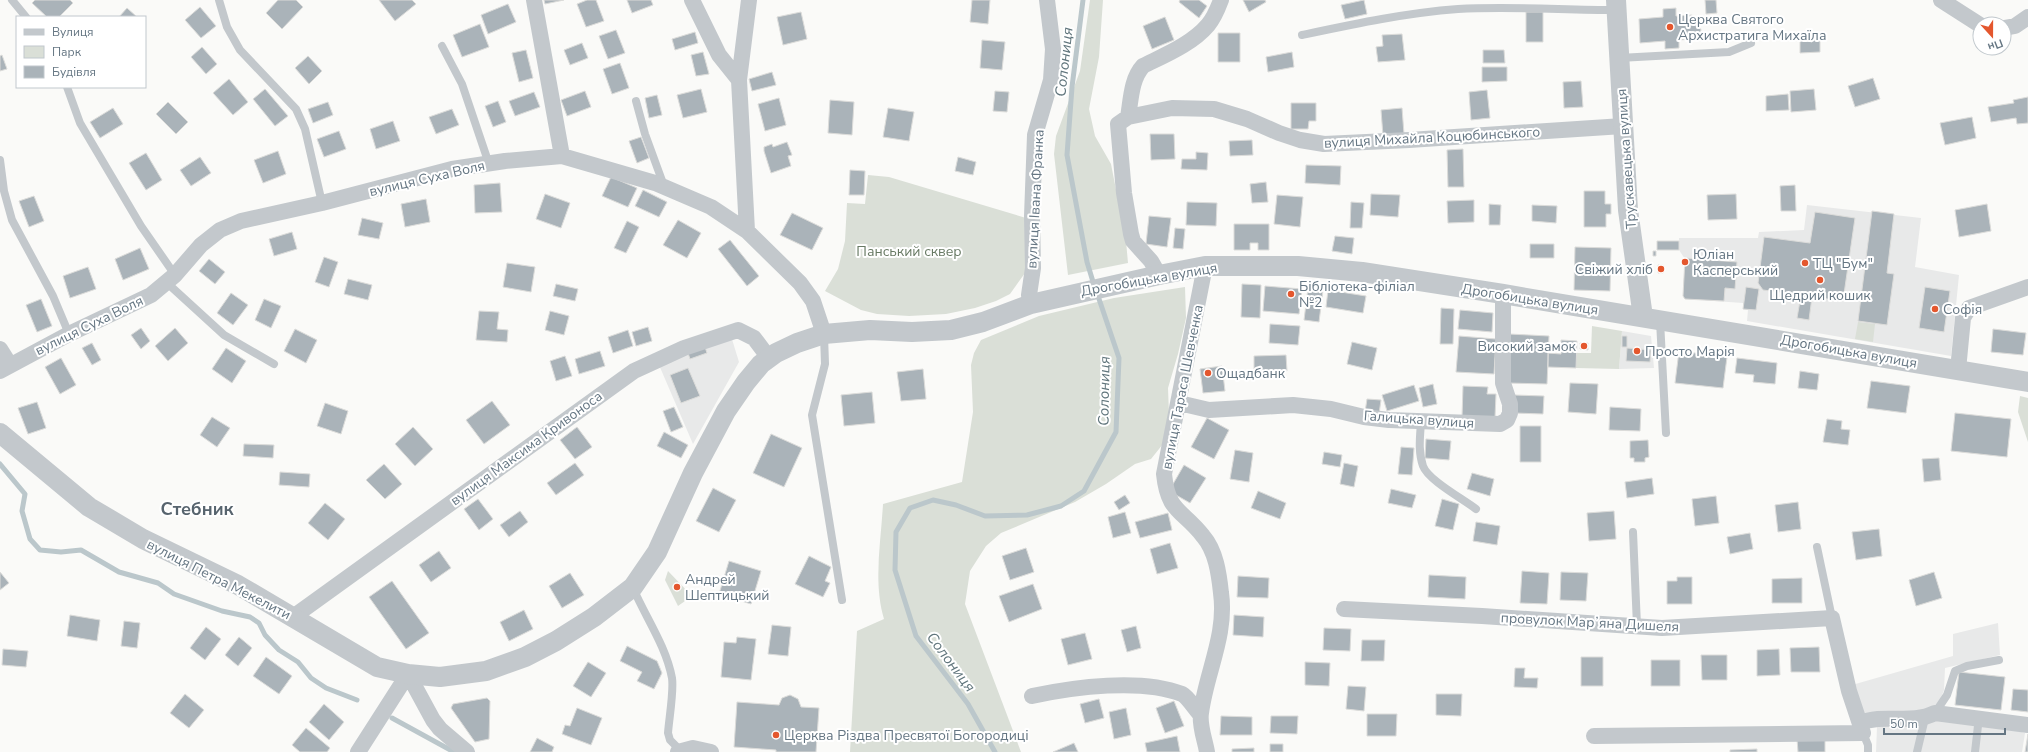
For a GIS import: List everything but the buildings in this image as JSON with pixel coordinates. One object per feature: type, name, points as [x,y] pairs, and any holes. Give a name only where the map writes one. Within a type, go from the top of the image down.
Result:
[{"type":"street","points":[[534,0],[562,156]]},
{"type":"street","points":[[692,0],[719,55],[739,80]]},
{"type":"street","points":[[747,231],[739,80],[748,0]]},
{"type":"street","name":"вулиця Івана Франка","points":[[1031,304],[1029,295],[1033,268],[1032,216],[1035,135],[1051,80],[1053,49],[1047,0]]},
{"type":"street","points":[[1159,275],[1151,261],[1138,248],[1130,234],[1124,194],[1118,124],[1128,117],[1135,80],[1139,70],[1143,66],[1178,48],[1201,32],[1209,24],[1221,0]]},
{"type":"street","points":[[1941,0],[1972,20]]},
{"type":"street","name":"Трускавецька вулиця","points":[[1616,5],[1628,210],[1651,319]]},
{"type":"street","points":[[2012,27],[2028,17]]},
{"type":"street","name":"вулиця Михайла Коцюбинського","points":[[1128,117],[1172,108],[1214,109],[1247,119],[1293,138],[1324,144],[1623,126]]},
{"type":"street","name":"вулиця Суха Воля","points":[[5,368],[69,334],[151,295],[171,278],[201,244],[220,230],[241,221],[322,203],[452,169],[562,156],[664,187],[711,207],[747,231],[800,282],[813,301],[824,334]]},
{"type":"street","name":"Дрогобицька вулиця","points":[[768,358],[797,343],[824,334],[870,330],[912,332],[951,330],[983,322],[1031,304],[1205,266],[1298,266],[1362,272],[1503,294],[2028,382]]},
{"type":"street","name":"вулиця Тараса Шевченка","points":[[1205,266],[1180,403],[1164,474],[1166,492],[1173,506],[1204,536],[1213,553],[1222,595],[1219,641],[1200,714],[1207,752]]},
{"type":"street","points":[[1958,370],[1963,318],[1969,308],[2028,287]]},
{"type":"street","name":"Галицька вулиця","points":[[1180,403],[1209,410],[1293,405],[1313,406],[1364,417],[1421,422],[1500,424],[1507,420],[1510,413],[1510,404],[1503,383],[1503,294]]},
{"type":"street","name":"вулиця Максима Кривоноса","points":[[293,617],[634,371],[684,348],[738,330],[754,338],[768,358]]},
{"type":"street","points":[[0,349],[5,368]]},
{"type":"street","name":"вулиця Петра Мекелити","points":[[0,433],[89,507],[143,539],[238,586],[377,666],[408,674],[440,677],[464,675],[486,672],[525,657],[556,641],[594,617],[633,587],[657,552],[692,473],[726,411],[746,382],[768,358]]},
{"type":"street","name":"провулок Марʼяна Дишеля","points":[[1344,609],[1662,628],[1832,618]]},
{"type":"street","points":[[1832,618],[1848,691],[1861,728]]},
{"type":"street","points":[[358,752],[408,674],[433,720],[440,729],[467,752]]},
{"type":"street","points":[[1032,696],[1076,688],[1125,686],[1159,689],[1183,695],[1200,714]]},
{"type":"street","points":[[1861,728],[1868,719],[1908,720],[1930,715],[1979,717],[2028,725]]},
{"type":"street","points":[[1594,736],[1861,728]]},
{"type":"street","points":[[679,751],[693,748],[711,752]]},
{"type":"lane","points":[[12,0],[25,16]]},
{"type":"lane","points":[[219,0],[227,27],[240,50],[296,109],[305,129],[322,203]]},
{"type":"lane","points":[[1302,35],[1404,15],[1492,8],[1616,5]]},
{"type":"lane","points":[[1619,58],[1729,52],[1751,43]]},
{"type":"lane","points":[[442,46],[462,84],[489,164]]},
{"type":"lane","points":[[67,88],[80,123],[171,278],[224,335],[274,364]]},
{"type":"lane","points":[[636,101],[645,134],[664,187]]},
{"type":"lane","points":[[0,160],[4,191],[12,220],[53,296],[69,334]]},
{"type":"lane","points":[[1651,319],[1666,433]]},
{"type":"lane","points":[[824,334],[825,364],[812,415],[842,600]]},
{"type":"lane","points":[[1421,422],[1420,450],[1423,467],[1429,475],[1476,509]]},
{"type":"lane","points":[[1633,532],[1637,626]]},
{"type":"lane","points":[[1817,547],[1832,618]]},
{"type":"lane","points":[[633,587],[642,608],[664,647],[672,680],[668,733],[670,740],[679,751]]},
{"type":"lane","points":[[1917,752],[1930,715],[1947,695],[1955,671],[1967,666],[1999,660]]},
{"type":"lane","points":[[1974,752],[1979,717]]},
{"type":"lane","points":[[1861,728],[1868,745],[1868,752]]},
{"type":"shaded area","points":[[1807,205],[1921,218],[1915,267],[1959,275],[1951,356],[1747,321],[1748,310],[1743,309],[1743,303],[1685,299],[1683,296],[1685,259],[1679,250],[1679,238],[1758,238],[1759,232],[1804,230]]},
{"type":"shaded area","points":[[1622,331],[1651,336],[1654,368],[1619,369]]},
{"type":"shaded area","points":[[731,336],[739,362],[693,444],[659,365]]},
{"type":"shaded area","points":[[1998,623],[2000,655],[1945,668],[1944,690],[1934,716],[2025,733],[2022,752],[1876,752],[1877,727],[1860,716],[1852,685],[1953,656],[1953,634]]},
{"type":"green space","points":[[1090,0],[1103,0],[1099,57],[1089,109],[1095,136],[1111,164],[1126,241],[1128,263],[1068,275],[1054,154],[1056,136],[1080,71]]},
{"type":"green space","name":"Панський сквер","points":[[868,175],[889,177],[1026,218],[1025,273],[1010,294],[996,301],[975,308],[946,314],[909,316],[877,314],[861,310],[825,291],[838,269],[845,241],[847,203],[865,204]]},
{"type":"green space","points":[[1185,287],[1186,318],[1178,354],[1168,388],[1169,414],[1163,444],[1151,459],[1135,464],[1106,484],[1075,502],[1001,533],[986,546],[970,571],[965,604],[1021,752],[850,752],[857,631],[884,619],[878,576],[883,504],[962,482],[973,412],[971,365],[974,353],[981,340],[1039,316],[1114,298]]},
{"type":"green space","points":[[1858,322],[1875,324],[1873,342],[1855,339]]},
{"type":"green space","points":[[1592,326],[1622,331],[1619,369],[1576,368],[1576,353],[1591,353]]},
{"type":"green space","points":[[2020,396],[2028,398],[2028,442],[2018,412]]},
{"type":"green space","points":[[668,571],[692,596],[678,606],[665,580]]},
{"type":"waterway","name":"Солониця","points":[[1083,0],[1072,87],[1067,155],[1087,262],[1094,285]]},
{"type":"waterway","name":"Солониця","points":[[995,752],[968,704],[916,636],[895,570],[896,532],[910,508],[933,500],[956,505],[985,516],[1027,515],[1061,506],[1084,491],[1116,432],[1119,358],[1097,293]]},
{"type":"waterway","points":[[0,464],[25,494],[22,511],[30,539],[40,550],[61,552],[81,550],[119,572],[158,583],[174,594],[222,611],[250,617],[259,623],[265,635],[279,650],[298,662],[311,678],[326,688],[357,700]]},
{"type":"waterway","points":[[392,718],[454,752]]},
{"type":"place","name":"Церква Святого Архистратига Михаїла","points":[[1670,27]]},
{"type":"place","name":"Юліан Касперський","points":[[1685,262]]},
{"type":"place","name":"ТЦ \"Бум\"","points":[[1805,263]]},
{"type":"place","name":"Свіжий хліб","points":[[1661,269]]},
{"type":"place","name":"Щедрий кошик","points":[[1820,280]]},
{"type":"place","name":"Бібліотека-філіал №2","points":[[1291,294]]},
{"type":"place","name":"Софія","points":[[1935,309]]},
{"type":"place","name":"Високий замок","points":[[1584,346]]},
{"type":"place","name":"Просто Марія","points":[[1637,351]]},
{"type":"place","name":"Ощадбанк","points":[[1208,373]]},
{"type":"place","name":"Андрей Шептицький","points":[[677,587]]},
{"type":"place","name":"Церква Різдва Пресвятої Богородиці","points":[[776,735]]},
{"type":"district","name":"Стебник","points":[[197,509]]}]
